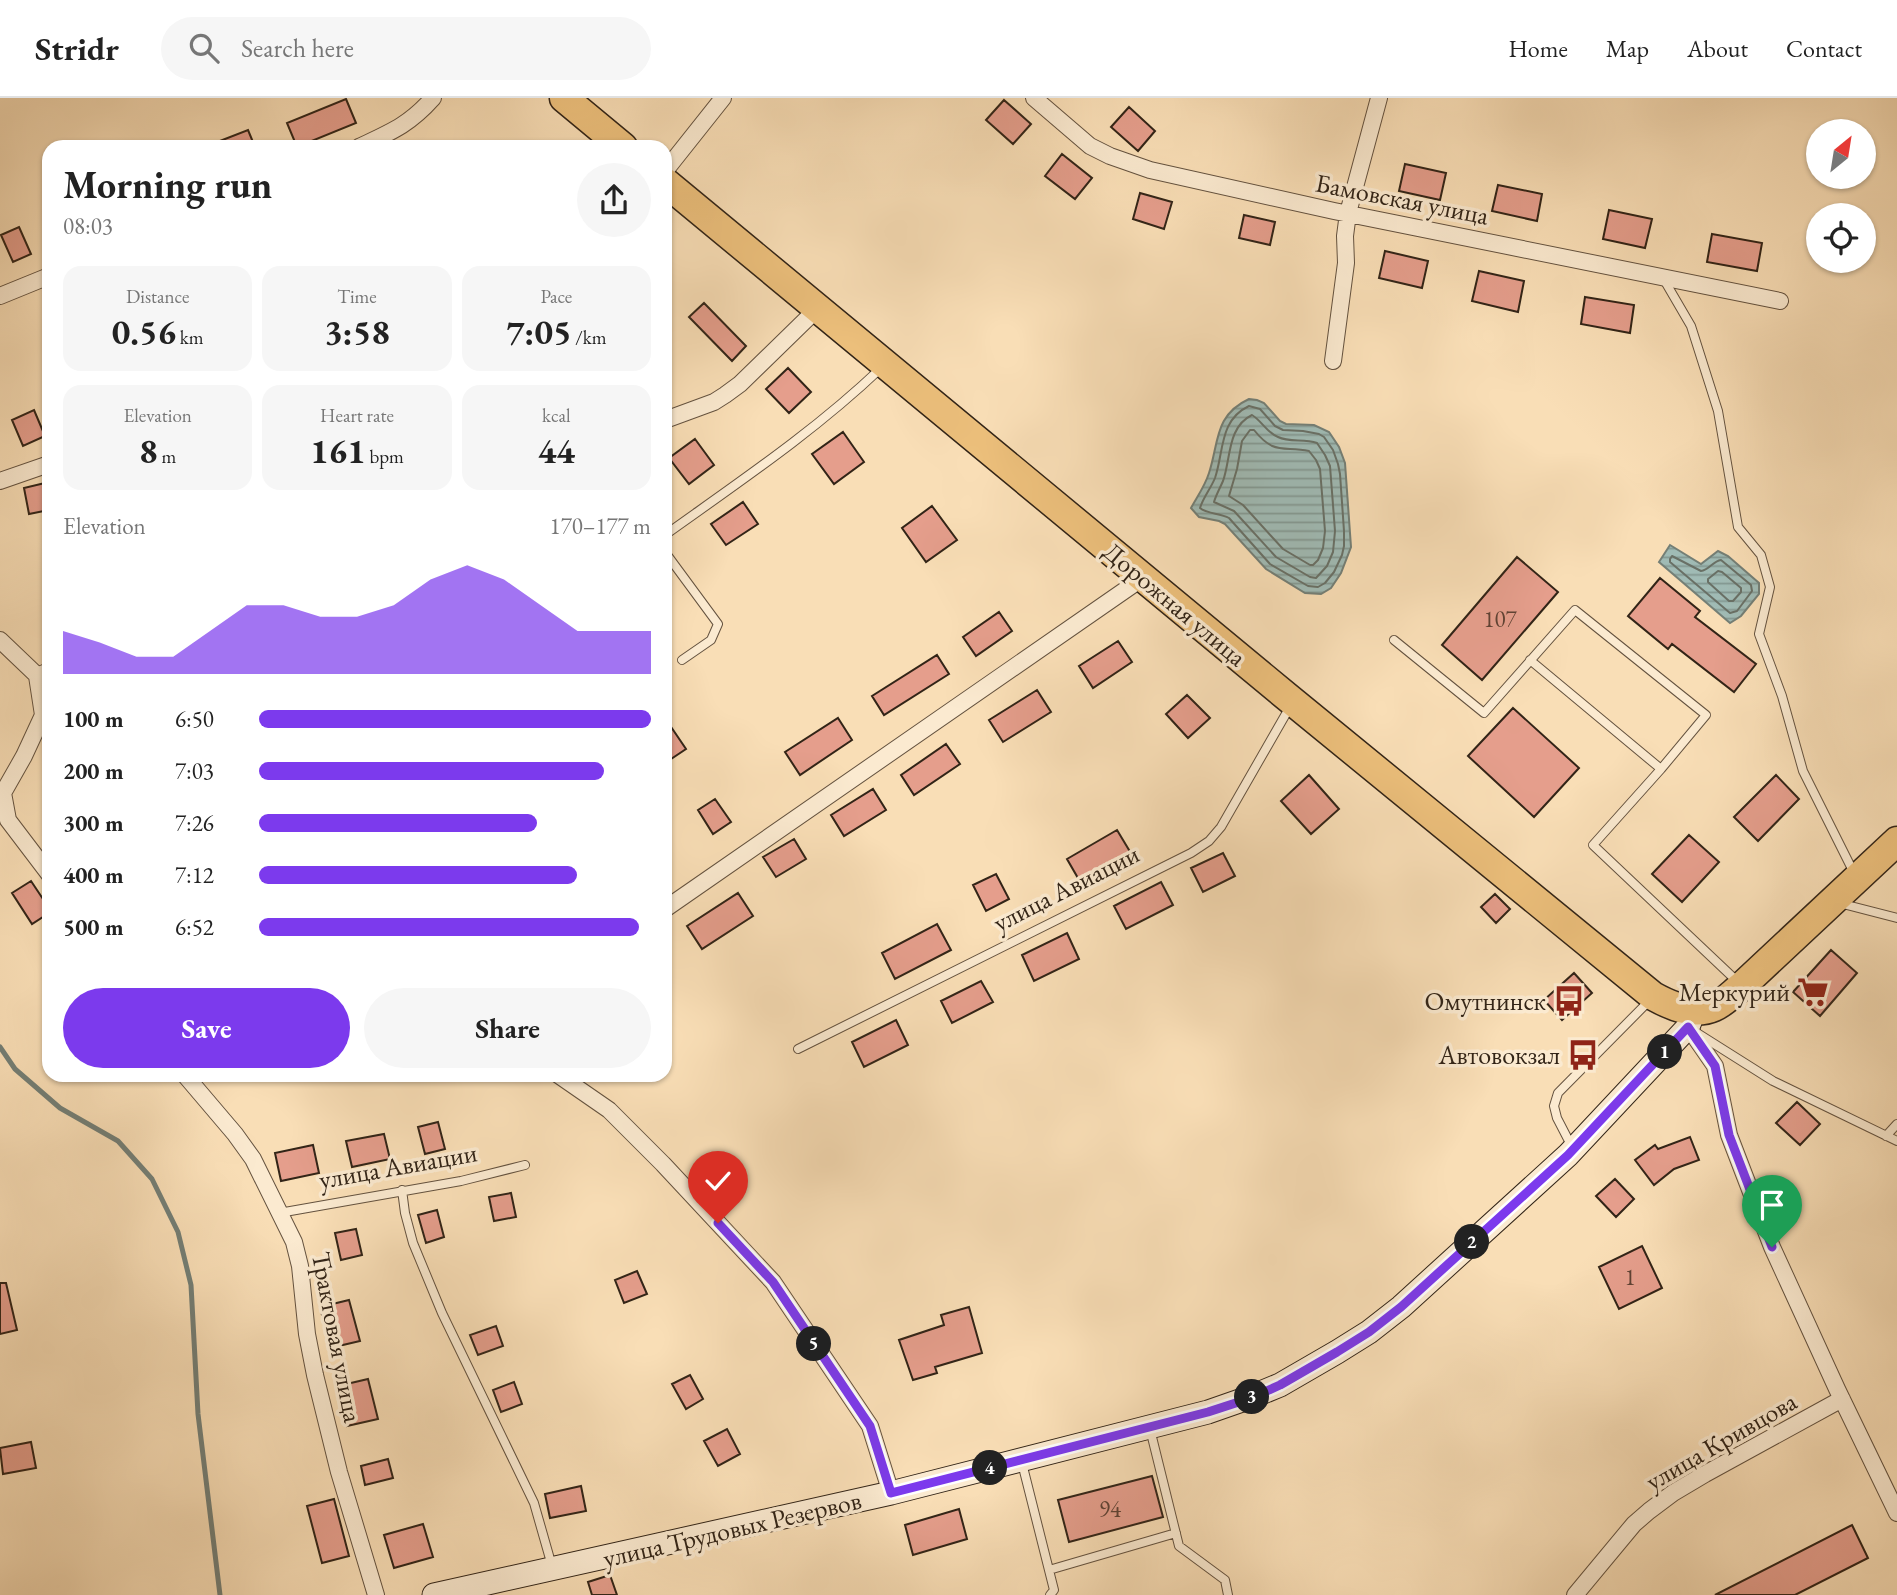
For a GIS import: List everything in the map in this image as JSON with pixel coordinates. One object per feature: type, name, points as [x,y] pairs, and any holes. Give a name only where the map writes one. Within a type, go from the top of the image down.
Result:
[{"type":"highway","points":[[564,98],[615,140]]},
{"type":"highway","name":"Дорожная улица","points":[[672,188],[1653,996],[1691,1019]]},
{"type":"highway","name":"улица Трудовых Резервов","points":[[1691,1019],[1714,1007],[1742,986],[1897,841]]},
{"type":"main road","name":"улица Трудовых Резервов","points":[[434,1595],[891,1493],[1208,1412],[1280,1385],[1369,1332],[1401,1307],[1573,1149],[1691,1019]]},
{"type":"street","points":[[374,140],[403,126],[433,98]]},
{"type":"street","points":[[672,162],[723,98]]},
{"type":"street","name":"Бамовская улица","points":[[1034,98],[1090,146],[1150,170],[1780,300]]},
{"type":"street","points":[[1333,361],[1346,263],[1348,213],[1379,98]]},
{"type":"street","points":[[0,296],[42,279]]},
{"type":"street","points":[[672,417],[714,402],[740,384],[818,308]]},
{"type":"street","points":[[0,481],[42,466]]},
{"type":"street","points":[[672,904],[1143,577]]},
{"type":"street","points":[[0,640],[42,675]]},
{"type":"street","points":[[42,717],[3,793],[8,820],[42,865]]},
{"type":"street","points":[[1691,1019],[1715,1066],[1729,1135],[1772,1247],[1897,1513]]},
{"type":"street","name":"Трактовая улица","points":[[191,1082],[253,1159],[294,1242],[300,1266],[307,1334],[315,1375],[339,1472],[376,1595]]},
{"type":"street","points":[[569,1082],[609,1110],[773,1282],[870,1426],[891,1493]]},
{"type":"street","name":"улица Кривцова","points":[[1576,1595],[1634,1524],[1673,1493],[1842,1399]]},
{"type":"lane","points":[[1661,275],[1691,326],[1718,411],[1738,527],[1761,555],[1770,587],[1759,634],[1782,696],[1803,771],[1857,879]]},
{"type":"lane","points":[[672,530],[820,422],[886,364]]},
{"type":"lane","points":[[672,562],[718,624],[711,640],[682,660]]},
{"type":"lane","points":[[1394,640],[1484,713],[1575,610],[1706,715],[1593,845],[1742,986]]},
{"type":"lane","points":[[1530,660],[1661,769]]},
{"type":"lane","name":"улица Авиации","points":[[798,1049],[1191,853],[1209,841],[1222,827],[1293,702]]},
{"type":"lane","points":[[1833,901],[1897,918]]},
{"type":"lane","points":[[1573,1149],[1557,1118],[1554,1106],[1558,1093],[1653,996]]},
{"type":"lane","points":[[1691,1019],[1773,1081],[1897,1141]]},
{"type":"lane","points":[[1886,1136],[1897,1124]]},
{"type":"lane","name":"улица Авиации","points":[[279,1213],[461,1181],[525,1165]]},
{"type":"lane","points":[[402,1190],[413,1243],[442,1313],[534,1503],[553,1569]]},
{"type":"lane","points":[[1150,1427],[1179,1546],[1225,1580],[1228,1595]]},
{"type":"lane","points":[[1021,1460],[1054,1590],[1050,1595]]},
{"type":"lane","points":[[1049,1570],[1176,1533]]},
{"type":"water","points":[[1249,399],[1264,403],[1286,424],[1314,425],[1329,432],[1345,463],[1351,547],[1341,573],[1331,588],[1321,594],[1305,593],[1266,569],[1225,524],[1199,517],[1191,508],[1207,478],[1224,422],[1229,413]]},
{"type":"water","points":[[1670,545],[1701,564],[1718,551],[1728,556],[1759,583],[1759,594],[1741,616],[1730,623],[1659,562]]},
{"type":"building","points":[[346,99],[356,123],[314,140],[294,140],[287,123]]},
{"type":"building","points":[[1004,100],[1031,124],[1013,144],[986,120]]},
{"type":"building","points":[[1129,107],[1155,131],[1138,151],[1111,127]]},
{"type":"building","points":[[248,130],[252,140],[222,140]]},
{"type":"building","points":[[1062,154],[1092,178],[1075,199],[1045,176]]},
{"type":"building","points":[[1405,164],[1446,173],[1440,200],[1399,191]]},
{"type":"building","points":[[1498,185],[1542,194],[1537,221],[1492,211]]},
{"type":"building","points":[[1140,193],[1172,202],[1164,229],[1133,219]]},
{"type":"building","points":[[1609,210],[1652,219],[1645,248],[1603,239]]},
{"type":"building","points":[[1244,215],[1275,222],[1270,245],[1239,238]]},
{"type":"building","points":[[19,227],[31,254],[13,262],[1,235]]},
{"type":"building","points":[[1712,234],[1762,243],[1757,271],[1707,262]]},
{"type":"building","points":[[1385,251],[1428,261],[1422,288],[1379,278]]},
{"type":"building","points":[[1479,271],[1524,281],[1518,312],[1472,301]]},
{"type":"building","points":[[1585,297],[1634,305],[1630,333],[1581,324]]},
{"type":"building","points":[[704,303],[746,346],[732,361],[689,317]]},
{"type":"building","points":[[788,368],[811,392],[789,413],[766,389]]},
{"type":"building","points":[[34,410],[42,429],[42,437],[23,446],[12,420]]},
{"type":"building","points":[[843,432],[864,462],[834,484],[812,454]]},
{"type":"building","points":[[695,439],[714,465],[689,484],[672,462],[672,456]]},
{"type":"building","points":[[42,484],[42,511],[29,514],[24,488]]},
{"type":"building","points":[[743,502],[758,524],[726,545],[711,524]]},
{"type":"building","points":[[932,506],[957,540],[926,562],[902,528]]},
{"type":"building","points":[[1517,557],[1558,592],[1482,680],[1442,645]]},
{"type":"building","points":[[1660,578],[1700,611],[1695,617],[1756,664],[1734,692],[1672,644],[1668,649],[1628,616]]},
{"type":"building","points":[[999,612],[1012,631],[976,656],[963,637]]},
{"type":"building","points":[[1118,641],[1132,662],[1093,688],[1079,666]]},
{"type":"building","points":[[937,655],[949,674],[884,715],[872,696]]},
{"type":"building","points":[[1037,690],[1051,712],[1003,742],[989,720]]},
{"type":"building","points":[[1187,695],[1210,718],[1188,738],[1166,714]]},
{"type":"building","points":[[1513,708],[1579,768],[1534,817],[1468,756]]},
{"type":"building","points":[[838,718],[852,740],[800,775],[785,752]]},
{"type":"building","points":[[672,728],[686,749],[672,758]]},
{"type":"building","points":[[946,744],[960,764],[914,795],[901,775]]},
{"type":"building","points":[[1309,775],[1339,809],[1311,834],[1281,801]]},
{"type":"building","points":[[1776,775],[1799,799],[1758,841],[1734,817]]},
{"type":"building","points":[[873,789],[886,810],[844,836],[831,815]]},
{"type":"building","points":[[715,799],[731,822],[713,834],[698,810]]},
{"type":"building","points":[[1117,830],[1132,855],[1082,885],[1067,859]]},
{"type":"building","points":[[1689,835],[1719,862],[1682,902],[1652,874]]},
{"type":"building","points":[[794,839],[806,859],[776,877],[763,857]]},
{"type":"building","points":[[1223,853],[1235,876],[1203,892],[1191,868]]},
{"type":"building","points":[[996,874],[1009,899],[986,911],[973,885]]},
{"type":"building","points":[[31,881],[42,898],[42,918],[32,924],[12,893]]},
{"type":"building","points":[[1161,882],[1173,905],[1126,929],[1114,906]]},
{"type":"building","points":[[738,893],[753,916],[702,949],[687,926]]},
{"type":"building","points":[[1495,894],[1510,909],[1496,923],[1481,907]]},
{"type":"building","points":[[937,924],[951,950],[895,979],[882,953]]},
{"type":"building","points":[[1067,933],[1079,959],[1034,981],[1022,955]]},
{"type":"building","points":[[1831,950],[1857,973],[1820,1016],[1793,992]]},
{"type":"building","points":[[1574,973],[1592,993],[1562,1020],[1544,1000]]},
{"type":"building","points":[[981,981],[993,1002],[952,1023],[941,1001]]},
{"type":"building","points":[[896,1020],[908,1045],[864,1067],[852,1042]]},
{"type":"building","points":[[1797,1102],[1820,1124],[1800,1145],[1776,1123]]},
{"type":"building","points":[[438,1122],[445,1149],[425,1154],[418,1127]]},
{"type":"building","points":[[384,1134],[390,1159],[352,1167],[346,1141]]},
{"type":"building","points":[[1690,1137],[1699,1160],[1674,1169],[1654,1185],[1635,1160],[1655,1145],[1658,1149]]},
{"type":"building","points":[[313,1145],[319,1173],[281,1181],[275,1153]]},
{"type":"building","points":[[1615,1179],[1634,1199],[1616,1217],[1596,1196]]},
{"type":"building","points":[[511,1193],[516,1217],[494,1221],[489,1197]]},
{"type":"building","points":[[437,1210],[444,1237],[426,1243],[418,1215]]},
{"type":"building","points":[[356,1229],[362,1255],[341,1260],[335,1233]]},
{"type":"building","points":[[1642,1246],[1662,1288],[1619,1309],[1599,1267]]},
{"type":"building","points":[[637,1271],[647,1294],[624,1303],[615,1280]]},
{"type":"building","points":[[0,1283],[6,1283],[17,1330],[0,1334]]},
{"type":"building","points":[[349,1300],[360,1341],[330,1348],[320,1307]]},
{"type":"building","points":[[969,1307],[982,1353],[935,1367],[937,1373],[913,1380],[899,1340],[944,1325],[941,1315]]},
{"type":"building","points":[[496,1326],[503,1346],[478,1355],[470,1335]]},
{"type":"building","points":[[690,1375],[703,1399],[686,1409],[672,1384]]},
{"type":"building","points":[[368,1379],[378,1419],[347,1426],[338,1386]]},
{"type":"building","points":[[514,1382],[522,1404],[501,1412],[493,1390]]},
{"type":"building","points":[[727,1429],[740,1454],[718,1466],[704,1441]]},
{"type":"building","points":[[31,1442],[36,1468],[3,1474],[0,1448]]},
{"type":"building","points":[[388,1459],[393,1478],[365,1485],[361,1466]]},
{"type":"building","points":[[1152,1476],[1163,1517],[1069,1542],[1058,1500]]},
{"type":"building","points":[[581,1486],[586,1511],[550,1518],[545,1494]]},
{"type":"building","points":[[334,1499],[349,1556],[322,1563],[307,1506]]},
{"type":"building","points":[[959,1509],[967,1539],[913,1555],[905,1525]]},
{"type":"building","points":[[423,1524],[433,1557],[394,1568],[384,1535]]},
{"type":"building","points":[[1852,1525],[1868,1558],[1795,1595],[1715,1595]]},
{"type":"building","points":[[610,1575],[617,1595],[592,1595],[588,1582]]},
{"type":"waterway","points":[[0,1047],[15,1069],[60,1108],[118,1141],[152,1179],[178,1232],[191,1285],[198,1414],[220,1595]]},
{"type":"place","name":"Меркурий","points":[[1813,992]]},
{"type":"place","name":"Омутнинск","points":[[1569,1001]]},
{"type":"place","name":"Автовокзал","points":[[1583,1055]]},
{"type":"route","points":[[718,1223],[773,1282],[870,1426],[891,1493],[1208,1412],[1280,1385],[1337,1352],[1401,1307],[1568,1155],[1688,1027],[1715,1066],[1729,1135],[1772,1247]]}]
